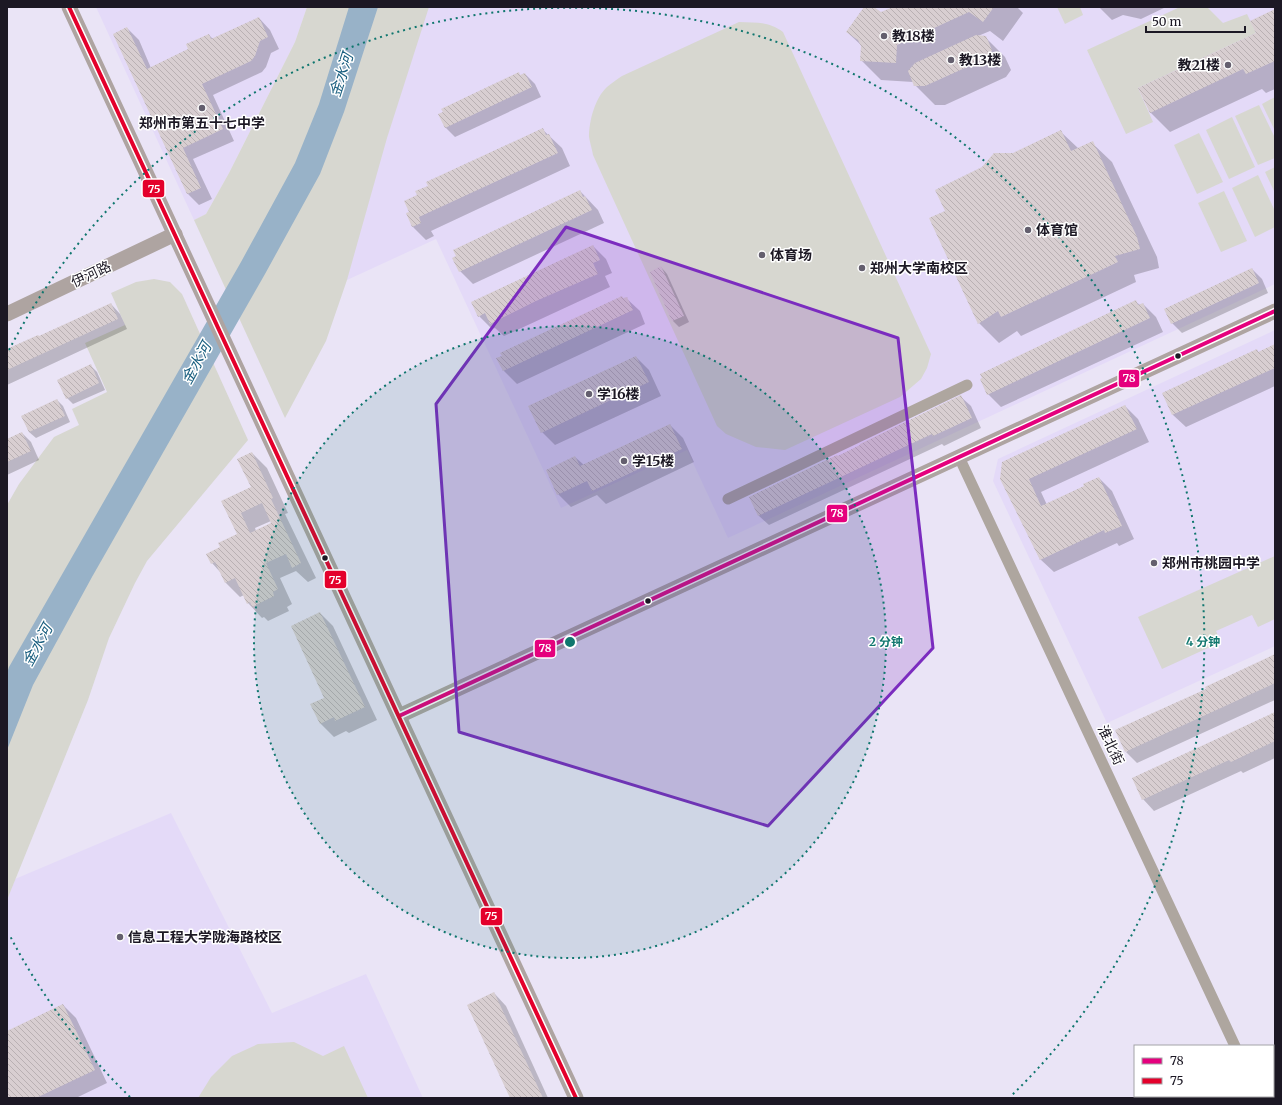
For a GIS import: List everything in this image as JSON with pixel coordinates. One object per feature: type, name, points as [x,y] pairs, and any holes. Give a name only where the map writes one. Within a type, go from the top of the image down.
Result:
[{"type":"street","points":[[69,7],[576,1098]]},
{"type":"street","name":"伊河路","points":[[7,314],[175,234]]},
{"type":"street","points":[[399,716],[1275,311]]},
{"type":"street","points":[[728,499],[967,385]]},
{"type":"street","name":"淮北街","points":[[959,457],[1235,1045]]},
{"type":"highlighted area","points":[[566,227],[898,338],[933,648],[768,826],[459,732],[436,404]]},
{"type":"shaded area","name":"郑州市第五十七中学","points":[[96,7],[307,7],[295,42],[229,173],[206,214],[194,220]]},
{"type":"shaded area","points":[[307,7],[429,7],[387,138],[347,280],[326,341],[285,418],[194,220],[206,214],[229,173],[295,42]]},
{"type":"shaded area","name":"郑州大学南校区","points":[[405,7],[1275,7],[1275,284],[728,538],[687,450],[561,508],[436,239],[347,280],[335,255]]},
{"type":"shaded area","points":[[1057,7],[1080,7],[1083,15],[1065,24]]},
{"type":"shaded area","points":[[1180,7],[1207,7],[1223,23],[1247,14],[1256,33],[1138,88],[1153,122],[1126,134],[1087,50]]},
{"type":"shaded area","name":"体育场","points":[[739,22],[767,24],[778,28],[783,32],[931,354],[927,368],[921,379],[900,397],[785,450],[756,447],[726,434],[717,426],[593,155],[589,137],[590,124],[596,103],[607,87],[622,76]]},
{"type":"shaded area","points":[[1275,97],[1275,131],[1262,104]]},
{"type":"shaded area","points":[[1259,105],[1275,138],[1275,158],[1258,165],[1235,116]]},
{"type":"shaded area","points":[[1232,117],[1255,167],[1229,179],[1206,130]]},
{"type":"shaded area","points":[[1199,133],[1223,182],[1197,194],[1174,145]]},
{"type":"shaded area","points":[[1275,167],[1275,193],[1265,172]]},
{"type":"shaded area","points":[[1258,175],[1275,211],[1275,227],[1255,237],[1232,188]]},
{"type":"shaded area","points":[[1224,191],[1247,241],[1221,252],[1198,203]]},
{"type":"shaded area","points":[[154,279],[170,282],[182,294],[248,440],[147,561],[135,583],[109,638],[88,700],[7,900],[7,505],[19,484],[54,437],[79,425],[72,409],[107,392],[85,343],[125,325],[111,293],[136,282]]},
{"type":"shaded area","name":"郑州市桃园中学","points":[[1275,330],[1275,646],[1107,723],[993,481],[998,459]]},
{"type":"shaded area","points":[[1275,556],[1275,619],[1258,627],[1252,615],[1216,631],[1221,642],[1162,669],[1138,617]]},
{"type":"shaded area","name":"信息工程大学陇海路校区","points":[[171,813],[272,1013],[366,974],[423,1098],[7,1098],[7,900],[15,879]]},
{"type":"shaded area","points":[[294,1042],[323,1056],[344,1046],[368,1098],[198,1098],[211,1077],[232,1056],[258,1044]]},
{"type":"water","name":"金水河","points":[[349,7],[378,7],[344,112],[320,174],[265,274],[92,577],[33,685],[7,750],[7,673],[9,667],[241,262],[295,163],[319,104]]},
{"type":"building","name":"教18楼","points":[[864,7],[874,7],[881,12],[893,7],[994,7],[983,22],[969,12],[897,45],[896,63],[860,61],[861,46],[858,40],[846,32]]},
{"type":"building","name":"教21楼","points":[[1275,9],[1275,61],[1246,74],[1243,69],[1150,113],[1138,88],[1256,33],[1250,21]]},
{"type":"building","points":[[259,17],[268,37],[260,41],[255,56],[251,61],[202,84],[223,129],[183,148],[201,188],[187,194],[113,34],[127,27],[147,69],[188,49],[186,44],[209,34],[211,39]]},
{"type":"building","name":"教13楼","points":[[976,35],[986,36],[992,50],[987,58],[925,86],[914,86],[908,71],[915,63]]},
{"type":"building","points":[[519,72],[520,75],[525,73],[532,87],[445,128],[438,114],[443,112],[441,109]]},
{"type":"building","points":[[543,128],[546,135],[549,134],[558,153],[419,217],[421,223],[412,227],[406,213],[409,212],[404,201],[417,195],[415,191],[428,186],[426,182]]},
{"type":"building","name":"体育馆","points":[[1061,130],[1071,151],[1093,141],[1137,237],[1140,249],[1115,256],[1118,262],[1001,317],[998,311],[978,324],[929,218],[945,211],[935,190],[982,167],[994,153],[1013,153]]},
{"type":"building","points":[[580,190],[583,197],[585,196],[592,210],[459,272],[452,258],[456,256],[453,250]]},
{"type":"building","points":[[593,245],[600,260],[593,263],[598,274],[536,301],[490,324],[485,313],[478,317],[471,302]]},
{"type":"building","points":[[661,266],[684,316],[672,321],[650,272]]},
{"type":"building","points":[[1252,268],[1259,283],[1171,324],[1164,309]]},
{"type":"building","points":[[622,296],[623,298],[627,297],[633,310],[503,371],[496,358],[502,356],[500,353]]},
{"type":"building","points":[[1136,300],[1138,305],[1143,303],[1150,318],[987,395],[980,379],[982,378],[980,374]]},
{"type":"building","points":[[111,303],[118,319],[7,370],[7,349]]},
{"type":"building","points":[[1275,344],[1275,368],[1172,415],[1162,393],[1257,349],[1258,352]]},
{"type":"building","name":"学16楼","points":[[636,356],[649,382],[541,433],[528,406]]},
{"type":"building","points":[[91,364],[99,383],[66,399],[57,380]]},
{"type":"building","points":[[961,395],[972,418],[933,436],[932,434],[758,516],[749,497],[837,455],[838,456]]},
{"type":"building","points":[[57,399],[65,416],[29,432],[21,416]]},
{"type":"building","points":[[1125,405],[1137,429],[1029,479],[1041,506],[1084,486],[1083,484],[1099,477],[1122,526],[1105,533],[1104,530],[1040,560],[1000,479],[1002,462]]},
{"type":"building","name":"学15楼","points":[[670,424],[682,449],[592,491],[587,481],[557,495],[546,470],[575,456],[580,466]]},
{"type":"building","points":[[22,432],[31,451],[7,462],[7,439]]},
{"type":"building","points":[[252,452],[273,498],[271,499],[301,563],[292,568],[286,554],[266,563],[278,589],[273,592],[274,596],[252,607],[250,602],[247,604],[235,578],[225,583],[215,562],[211,564],[206,554],[220,547],[218,543],[237,534],[221,501],[251,487],[237,459]],"holes":[[[262,503],[271,523],[250,533],[241,513]]]},
{"type":"building","points":[[320,612],[365,707],[335,721],[334,717],[320,724],[310,704],[324,698],[291,626]]},
{"type":"building","points":[[1275,654],[1275,683],[1125,752],[1115,730],[1206,689],[1205,687]]},
{"type":"building","points":[[1275,712],[1275,741],[1231,762],[1229,760],[1142,800],[1132,778]]},
{"type":"building","points":[[494,992],[543,1098],[510,1098],[467,1005]]},
{"type":"building","points":[[63,1004],[95,1070],[36,1098],[7,1098],[7,1031]]},
{"type":"transit line","name":"75","points":[[69,7],[576,1098]]},
{"type":"transit line","name":"78","points":[[399,716],[1275,311]]},
{"type":"place","name":"教18楼","points":[[884,36]]},
{"type":"place","name":"教13楼","points":[[951,60]]},
{"type":"place","name":"教21楼","points":[[1228,65]]},
{"type":"place","name":"郑州市第五十七中学","points":[[202,108]]},
{"type":"place","name":"体育馆","points":[[1028,230]]},
{"type":"place","name":"体育场","points":[[762,255]]},
{"type":"place","name":"郑州大学南校区","points":[[862,268]]},
{"type":"place","name":"学16楼","points":[[589,394]]},
{"type":"place","name":"学15楼","points":[[624,461]]},
{"type":"place","name":"郑州市桃园中学","points":[[1154,563]]},
{"type":"place","name":"信息工程大学陇海路校区","points":[[120,937]]}]
